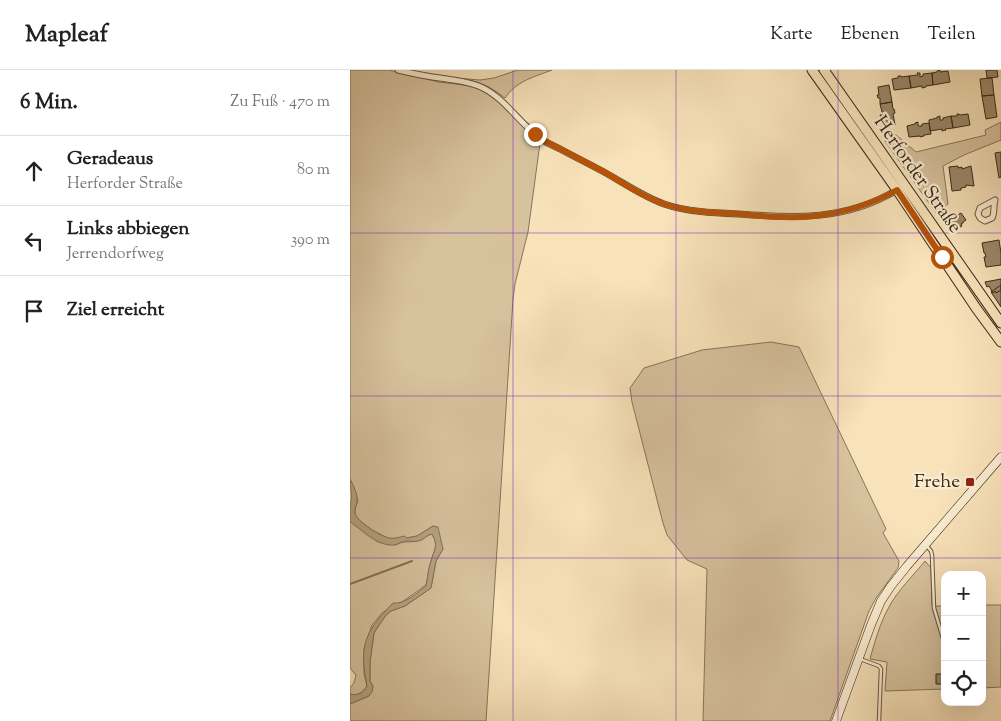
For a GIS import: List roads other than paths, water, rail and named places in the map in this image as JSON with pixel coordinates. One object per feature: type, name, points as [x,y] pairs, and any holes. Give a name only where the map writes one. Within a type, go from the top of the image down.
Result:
[{"type":"main road","name":"Herforder Straße","points":[[812,70],[1001,342]]},
{"type":"main road","name":"Herforder Straße","points":[[824,70],[1001,323]]},
{"type":"main road","points":[[836,721],[870,625],[881,601],[891,586],[1001,456]]},
{"type":"street","points":[[398,70],[472,83],[482,87],[497,96],[543,140],[604,172],[637,192],[682,209],[722,214],[788,217],[814,216],[833,214],[851,209],[882,199],[897,190]]},
{"type":"street","points":[[996,200],[1000,196]]},
{"type":"lane","points":[[926,545],[932,555],[934,608],[941,632]]},
{"type":"lane","points":[[859,658],[879,666],[881,669],[879,721]]},
{"type":"waterway","points":[[350,584],[412,561]]},
{"type":"place","name":"Frehe","points":[[970,482]]}]
